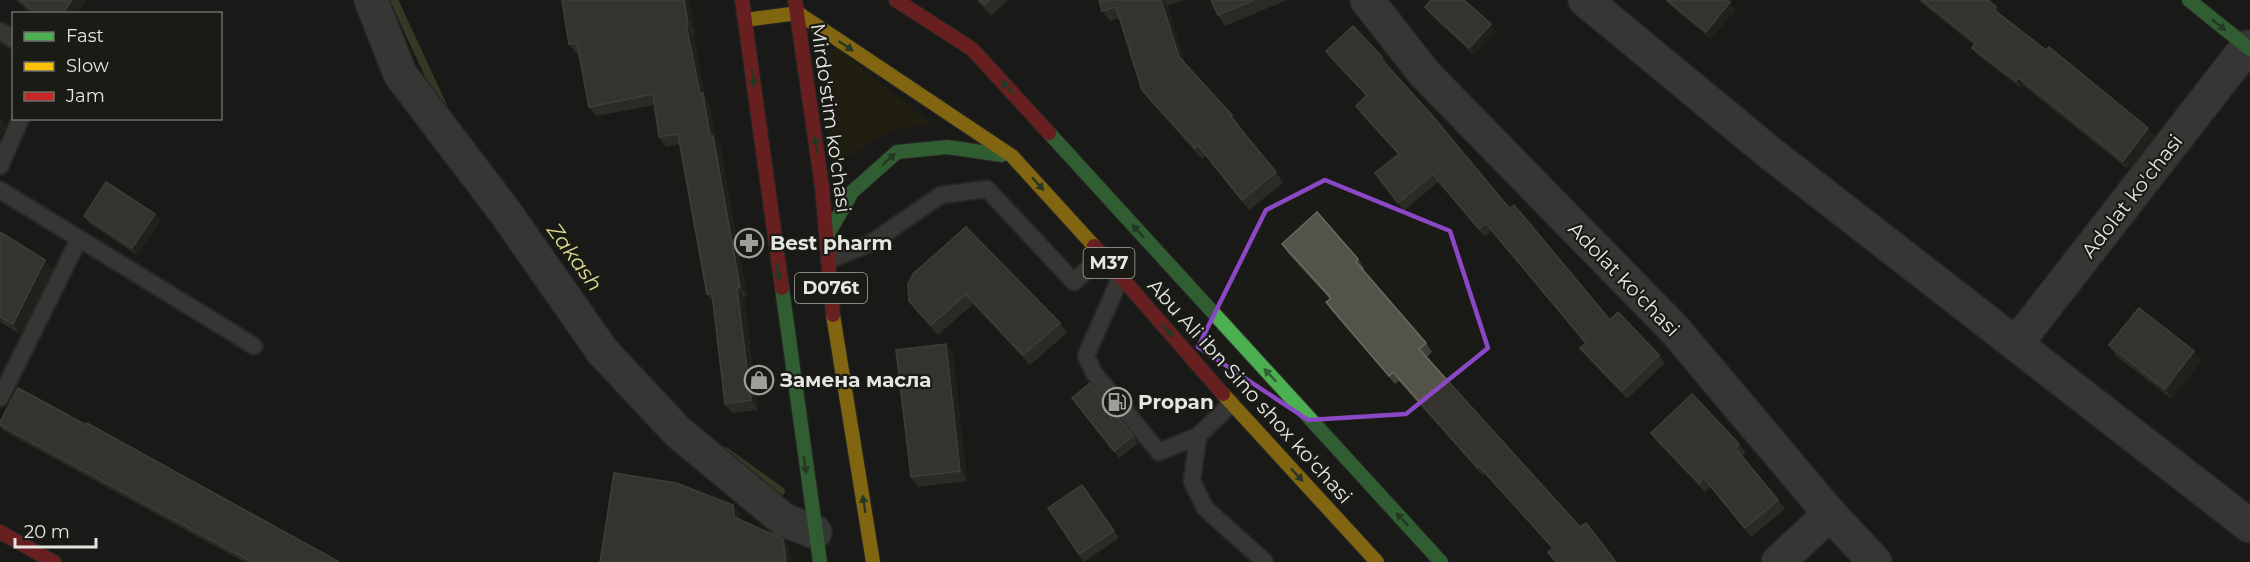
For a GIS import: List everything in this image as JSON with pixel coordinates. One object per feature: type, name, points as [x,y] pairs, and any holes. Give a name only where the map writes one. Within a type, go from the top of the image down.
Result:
[{"type":"main road","points":[[742,0],[746,20],[796,7]]},
{"type":"main road","name":"Abu Ali ibn Sino shox ko'chasi","points":[[896,0],[972,49],[1441,562]]},
{"type":"main road","points":[[2189,0],[2249,48]]},
{"type":"main road","name":"Abu Ali ibn Sino shox ko'chasi","points":[[796,7],[1012,156],[1121,276],[1231,404],[1377,562]]},
{"type":"main road","name":"Mirdo'stim ko'chasi","points":[[796,7],[827,236],[834,323],[873,562]]},
{"type":"main road","name":"M37","points":[[947,16],[972,49]]},
{"type":"main road","name":"D076t","points":[[746,20],[817,547]]},
{"type":"main road","points":[[827,236],[852,192],[897,152],[947,147],[1012,156]]},
{"type":"main road","points":[[0,532],[54,562]]},
{"type":"street","points":[[371,0],[400,74],[506,212],[603,352],[678,432],[817,547]]},
{"type":"street","name":"Adolat ko'chasi","points":[[1367,0],[1424,73],[1675,330],[1830,514],[1875,562]]},
{"type":"street","points":[[1585,0],[1770,153],[2250,526]]},
{"type":"street","name":"Adolat ko'chasi","points":[[2016,344],[2249,48]]},
{"type":"street","points":[[1778,562],[1830,514]]},
{"type":"lane","points":[[0,166],[20,120]]},
{"type":"lane","points":[[829,260],[871,243],[941,195],[987,189],[1074,282],[1102,255]]},
{"type":"lane","points":[[0,190],[255,346]]},
{"type":"lane","points":[[0,398],[79,238]]},
{"type":"lane","points":[[1121,276],[1086,356],[1094,373],[1159,452],[1198,436],[1231,404]]},
{"type":"lane","points":[[1198,436],[1192,481],[1205,508],[1265,562]]},
{"type":"highlighted area","points":[[1325,180],[1450,231],[1488,348],[1406,414],[1308,420],[1198,347],[1266,210]]},
{"type":"shaded area","points":[[837,48],[933,125],[903,128],[891,132],[869,143],[833,167],[818,60],[824,50]]},
{"type":"building","points":[[20,0],[72,0],[63,12],[35,12]]},
{"type":"building","points":[[562,0],[684,0],[688,24],[686,24],[700,94],[703,93],[710,136],[713,136],[740,287],[737,288],[751,400],[725,404],[712,293],[707,294],[678,134],[659,137],[653,94],[589,107],[577,43],[569,44]]},
{"type":"building","points":[[979,0],[989,0],[984,5]]},
{"type":"building","points":[[1099,0],[1161,0],[1179,57],[1232,115],[1230,116],[1276,172],[1242,200],[1198,145],[1195,148],[1142,90],[1116,7],[1102,11]]},
{"type":"building","points":[[1211,0],[1254,0],[1218,15]]},
{"type":"building","points":[[1431,0],[1464,0],[1491,24],[1469,48],[1425,7]]},
{"type":"building","points":[[1667,0],[1727,0],[1730,2],[1706,32]]},
{"type":"building","points":[[1922,0],[1988,0],[1996,7],[1994,10],[2046,50],[2049,47],[2148,128],[2123,161],[2019,78],[2016,81],[1972,48],[1976,43]]},
{"type":"building","points":[[1353,26],[1382,57],[1381,59],[1430,113],[1510,209],[1514,205],[1610,320],[1618,312],[1659,355],[1622,391],[1580,348],[1586,343],[1486,223],[1479,229],[1433,174],[1398,203],[1375,173],[1399,154],[1356,106],[1367,95],[1326,51]]},
{"type":"building","points":[[106,182],[155,214],[132,248],[84,216]]},
{"type":"building","points":[[1317,212],[1358,259],[1356,262],[1426,343],[1419,349],[1580,527],[1586,523],[1616,562],[1556,562],[1548,552],[1553,548],[1393,372],[1389,376],[1326,302],[1331,298],[1282,244]]},
{"type":"building","points":[[966,227],[1060,323],[1023,355],[966,294],[931,325],[909,301],[908,284],[913,274]]},
{"type":"building","points":[[0,232],[45,260],[13,324],[0,317]]},
{"type":"building","points":[[2139,308],[2194,351],[2165,389],[2109,345]]},
{"type":"building","points":[[946,344],[960,471],[911,477],[896,350]]},
{"type":"building","points":[[1090,383],[1133,436],[1114,451],[1072,398]]},
{"type":"building","points":[[18,388],[86,425],[87,423],[339,562],[252,562],[0,425]]},
{"type":"building","points":[[1692,394],[1739,444],[1735,448],[1778,500],[1745,528],[1704,478],[1699,483],[1651,433]]},
{"type":"building","points":[[614,473],[676,483],[733,505],[734,517],[783,539],[786,562],[600,562]]},
{"type":"building","points":[[1082,485],[1114,531],[1079,554],[1048,508]]},
{"type":"waterway","name":"Zakash","points":[[394,0],[443,106]]},
{"type":"waterway","name":"Zakash","points":[[725,451],[781,491]]},
{"type":"traffic: fast","points":[[2189,0],[2250,49]]},
{"type":"traffic: fast","points":[[1049,133],[1441,562]]},
{"type":"traffic: fast","points":[[827,236],[852,192],[897,152],[947,147],[1002,155]]},
{"type":"traffic: fast","points":[[782,288],[820,562]]},
{"type":"traffic: slow","points":[[745,20],[798,13],[1012,156],[1094,246]]},
{"type":"traffic: slow","points":[[833,315],[873,562]]},
{"type":"traffic: slow","points":[[1223,394],[1377,562]]},
{"type":"traffic: jam","points":[[742,0],[782,288]]},
{"type":"traffic: jam","points":[[795,0],[822,187],[833,315]]},
{"type":"traffic: jam","points":[[896,0],[972,49],[1049,133]]},
{"type":"traffic: jam","points":[[1094,246],[1223,394]]},
{"type":"traffic: jam","points":[[0,532],[54,562]]},
{"type":"place","name":"Best pharm","points":[[749,243]]},
{"type":"place","name":"Замена масла","points":[[759,380]]},
{"type":"place","name":"Propan","points":[[1117,402]]}]
